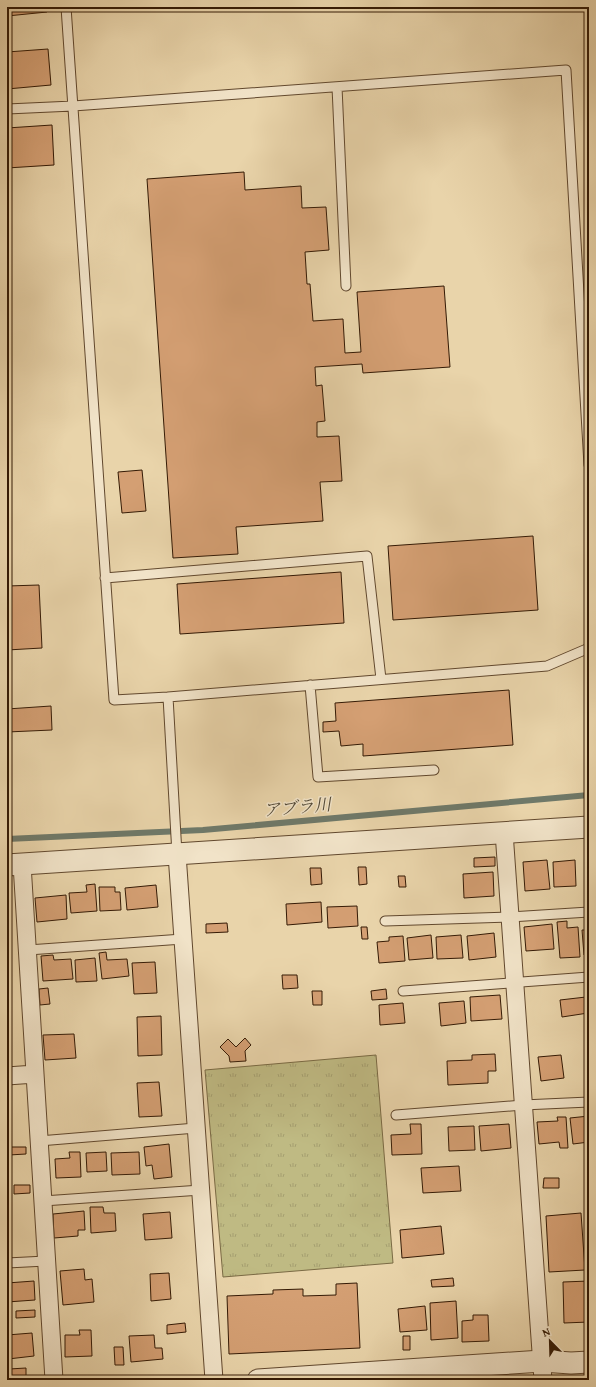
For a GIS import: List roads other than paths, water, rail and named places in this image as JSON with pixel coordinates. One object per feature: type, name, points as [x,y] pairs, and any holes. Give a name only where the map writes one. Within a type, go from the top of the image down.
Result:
[{"type":"street","points":[[54,1380],[28,950],[15,864],[589,827]]},
{"type":"street","points":[[504,832],[542,1370]]},
{"type":"street","points":[[177,854],[214,1380]]},
{"type":"street","points":[[7,1076],[35,1074]]},
{"type":"street","points":[[258,1380],[542,1370],[571,1363],[589,1362]]},
{"type":"lane","points":[[66,7],[114,700],[547,666],[589,648]]},
{"type":"lane","points":[[7,109],[73,106],[566,70],[589,465]]},
{"type":"lane","points":[[337,87],[346,286]]},
{"type":"lane","points":[[105,578],[367,556],[381,679]]},
{"type":"lane","points":[[310,685],[318,778],[434,770]]},
{"type":"lane","points":[[168,696],[177,854]]},
{"type":"lane","points":[[386,921],[510,917],[589,912]]},
{"type":"lane","points":[[28,950],[183,939]]},
{"type":"lane","points":[[403,991],[589,977]]},
{"type":"lane","points":[[396,1115],[523,1105],[589,1102]]},
{"type":"lane","points":[[39,1141],[196,1128]]},
{"type":"lane","points":[[43,1201],[201,1190]]},
{"type":"lane","points":[[7,1263],[46,1261]]},
{"type":"waterway","name":"アブラ川","points":[[7,839],[203,830],[589,795]]}]
